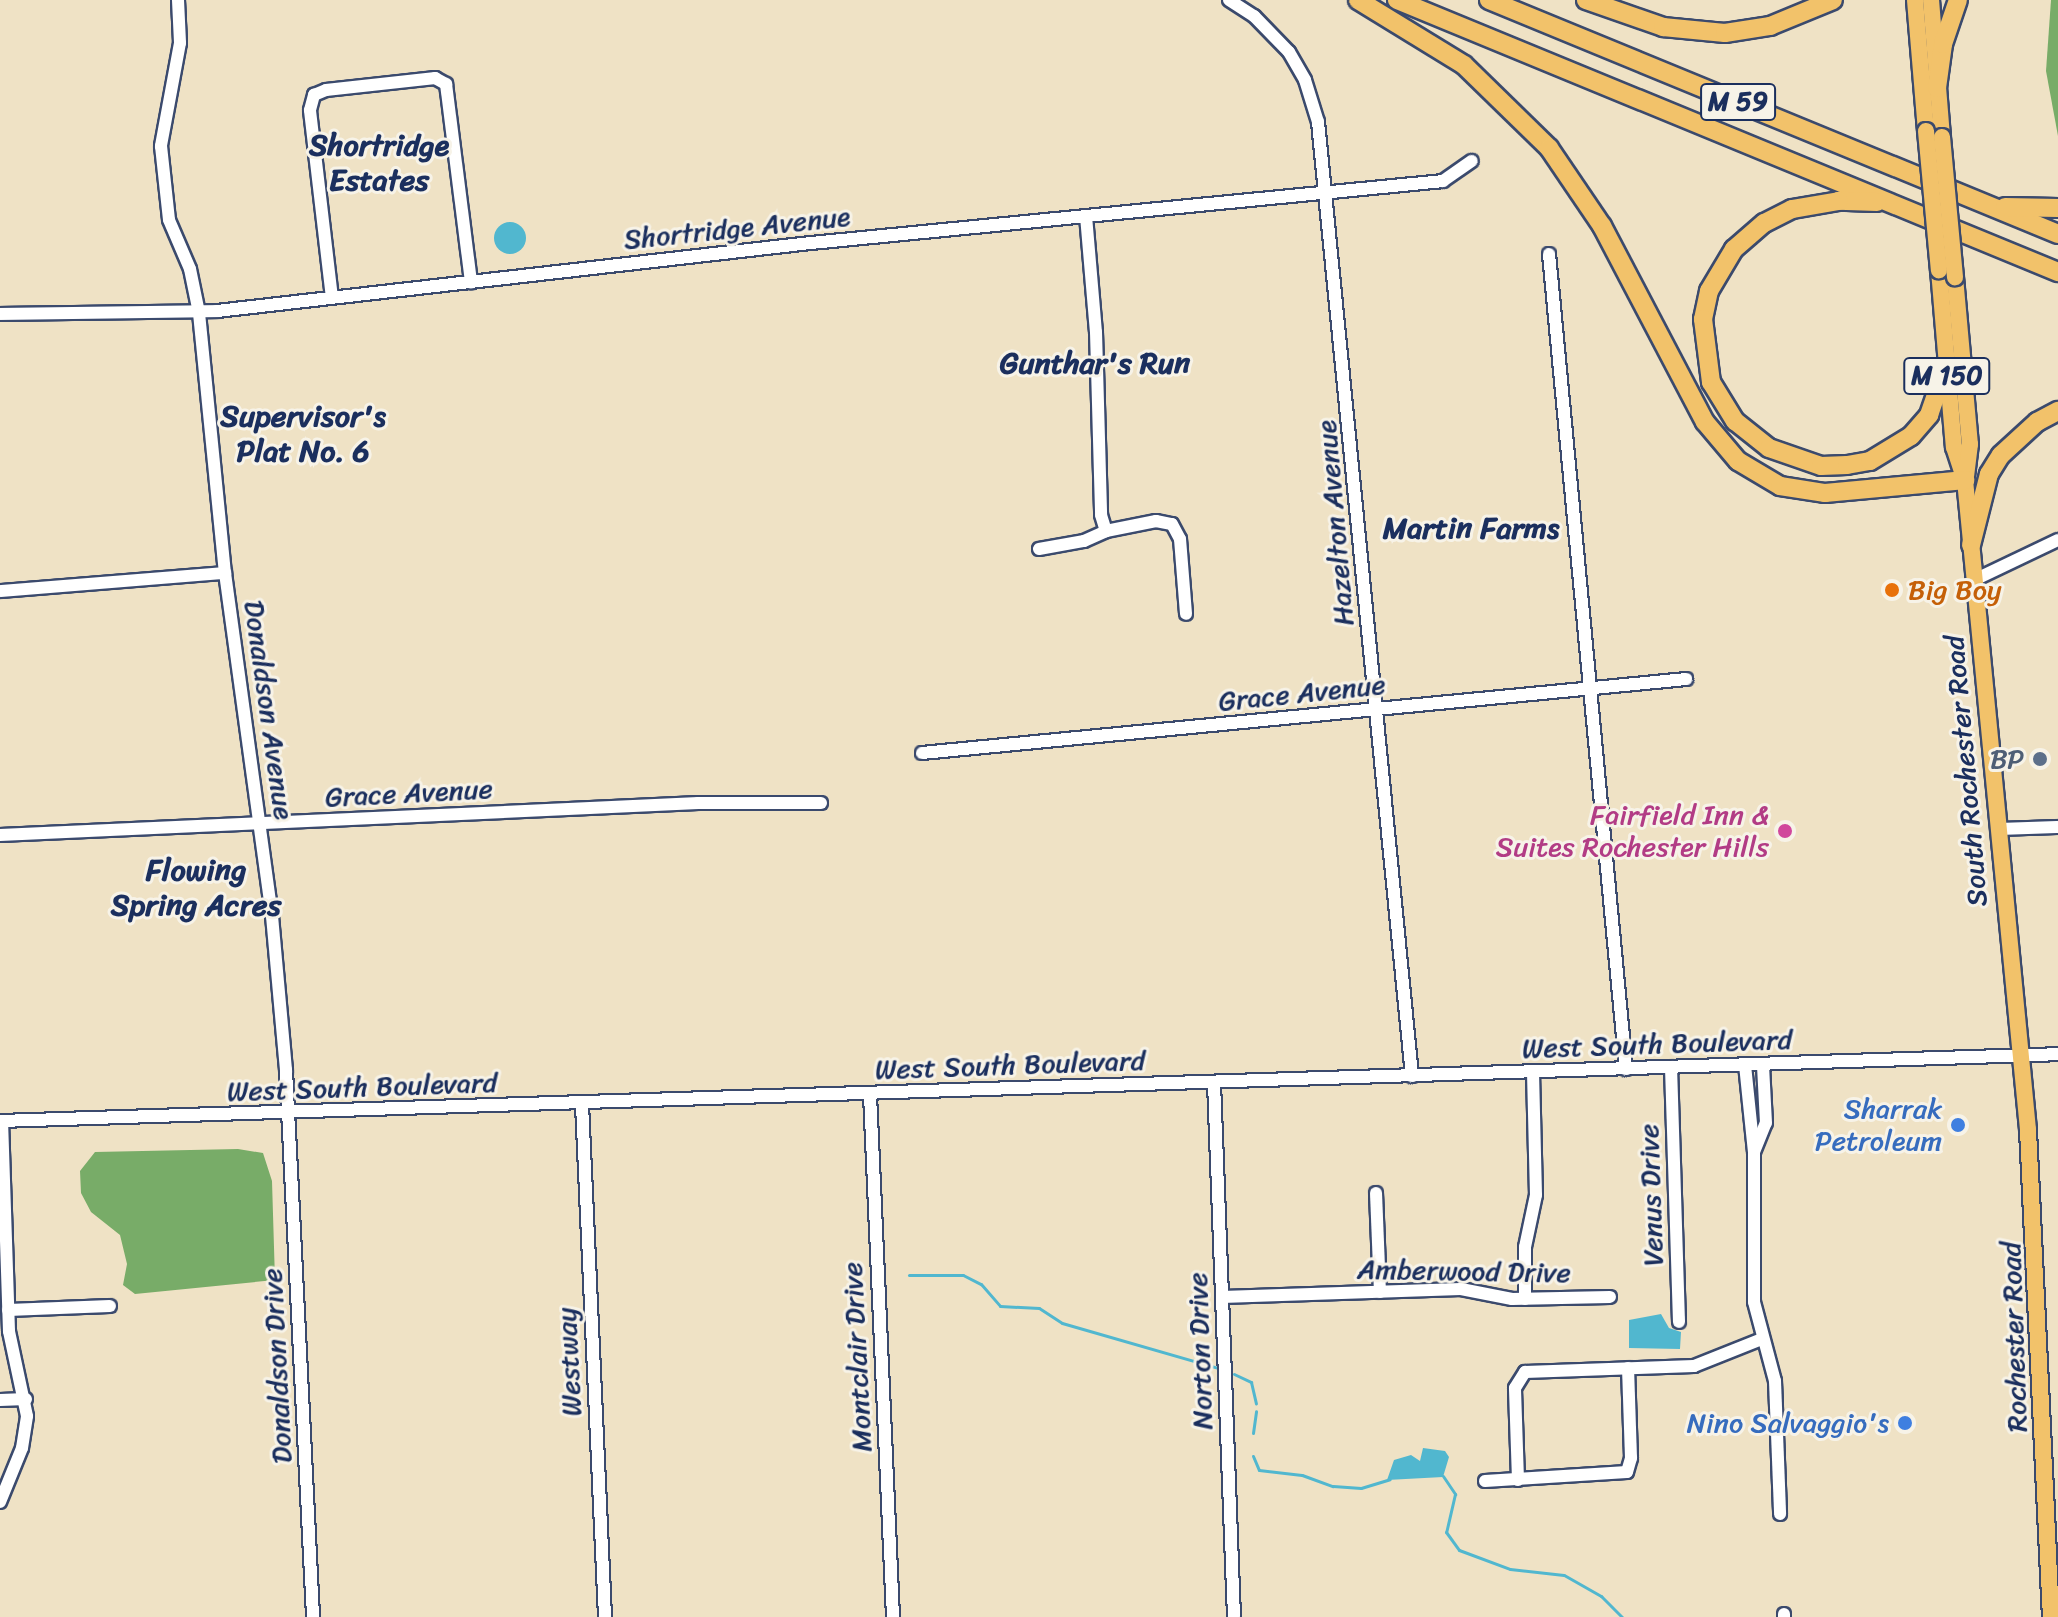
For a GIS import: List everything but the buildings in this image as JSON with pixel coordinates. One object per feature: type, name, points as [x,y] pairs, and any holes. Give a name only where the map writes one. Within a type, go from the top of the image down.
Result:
[{"type":"highway","points":[[1358,0],[1464,65],[1549,148],[1602,226],[1705,422],[1738,461],[1780,486],[1825,493],[1965,480]]},
{"type":"highway","name":"M 59","points":[[1397,0],[2058,272]]},
{"type":"highway","name":"M 59","points":[[1489,0],[2058,234]]},
{"type":"highway","points":[[1586,0],[1663,27],[1725,33],[1770,26],[1833,0]]},
{"type":"highway","points":[[1937,88],[1943,44],[1958,0]]},
{"type":"highway","points":[[1891,203],[1806,205],[1778,215],[1740,242],[1719,270],[1703,319],[1711,382],[1735,421],[1769,448],[1821,466],[1847,465],[1882,456],[1911,436],[1929,415],[1946,366]]},
{"type":"highway","points":[[1986,205],[2058,208]]},
{"type":"highway","points":[[1971,545],[1985,485],[2001,455],[2037,422],[2058,411]]},
{"type":"main road","name":"South Rochester Road","points":[[1915,0],[1970,444],[1965,480]]},
{"type":"main road","name":"South Rochester Road","points":[[1931,0],[1937,88],[1934,134]]},
{"type":"main road","name":"South Rochester Road","points":[[1947,274],[1946,366],[1954,447],[1965,480],[2021,1056]]},
{"type":"main road","name":"Rochester Road","points":[[2021,1056],[2036,1241],[2053,1610]]},
{"type":"street","name":"Donaldson Avenue","points":[[178,0],[180,43],[161,146],[169,220],[193,277],[199,313],[225,573],[261,824],[288,1113]]},
{"type":"street","name":"Hazelton Avenue","points":[[1229,0],[1268,29],[1298,66],[1315,108],[1327,193],[1412,1076]]},
{"type":"street","points":[[332,298],[310,110],[314,95],[326,90],[435,78],[446,84],[471,282]]},
{"type":"street","name":"Shortridge Avenue","points":[[0,314],[199,313],[1086,216],[1443,181],[1472,161]]},
{"type":"street","points":[[1086,216],[1097,354],[1098,498],[1106,531]]},
{"type":"street","points":[[1549,254],[1626,1069]]},
{"type":"street","points":[[1039,549],[1084,541],[1106,531],[1156,521],[1172,524],[1180,539],[1186,614]]},
{"type":"street","points":[[1974,580],[2058,540]]},
{"type":"street","points":[[0,591],[225,573]]},
{"type":"street","name":"Grace Avenue","points":[[922,753],[1686,679]]},
{"type":"street","name":"Grace Avenue","points":[[0,835],[698,803],[821,803]]},
{"type":"street","points":[[1998,829],[2058,827]]},
{"type":"street","name":"West South Boulevard","points":[[1,1121],[2058,1054]]},
{"type":"street","points":[[1745,1065],[1754,1152],[1754,1302],[1775,1381],[1780,1514]]},
{"type":"street","points":[[1754,1152],[1766,1123],[1763,1065]]},
{"type":"street","name":"Venus Drive","points":[[1671,1067],[1679,1322]]},
{"type":"street","points":[[1525,1299],[1525,1247],[1536,1195],[1533,1073]]},
{"type":"street","name":"Norton Drive","points":[[1214,1082],[1234,1617]]},
{"type":"street","name":"Montclair Drive","points":[[870,1094],[893,1617]]},
{"type":"street","name":"Westway","points":[[582,1104],[605,1617]]},
{"type":"street","name":"Donaldson Drive","points":[[288,1113],[313,1617]]},
{"type":"street","points":[[0,1502],[25,1438],[26,1399],[11,1346],[1,1121]]},
{"type":"street","points":[[1376,1193],[1380,1292]]},
{"type":"street","name":"Amberwood Drive","points":[[1222,1297],[1466,1289],[1525,1299],[1610,1297]]},
{"type":"street","points":[[8,1310],[110,1306]]},
{"type":"street","points":[[1518,1480],[1515,1388],[1519,1376],[1706,1364],[1762,1339]]},
{"type":"street","points":[[1485,1481],[1627,1472],[1631,1458],[1628,1368]]},
{"type":"street","points":[[0,1400],[26,1399]]},
{"type":"green space","points":[[2051,0],[2058,0],[2058,136],[2046,71]]},
{"type":"green space","points":[[238,1149],[263,1153],[272,1181],[275,1280],[135,1294],[123,1285],[127,1264],[120,1235],[91,1212],[81,1193],[80,1171],[95,1152]]},
{"type":"water","points":[[510,222],[521,227],[526,238],[521,249],[510,254],[499,249],[494,238],[499,227]]},
{"type":"water","points":[[1661,1314],[1669,1328],[1681,1332],[1680,1349],[1629,1348],[1629,1320]]},
{"type":"water","points":[[1423,1448],[1445,1451],[1449,1457],[1443,1477],[1387,1480],[1394,1460],[1411,1455],[1420,1461]]},
{"type":"waterway","points":[[909,1275],[963,1275],[981,1284],[1000,1306],[1039,1308],[1062,1323],[1218,1368]]},
{"type":"waterway","points":[[1234,1374],[1251,1382],[1256,1403]]},
{"type":"waterway","points":[[1253,1433],[1256,1411]]},
{"type":"waterway","points":[[1253,1456],[1259,1470],[1302,1475],[1333,1486],[1361,1488],[1390,1479]]},
{"type":"waterway","points":[[1443,1476],[1455,1494],[1446,1532],[1459,1550],[1510,1569],[1564,1575],[1601,1596],[1622,1617]]},
{"type":"place","name":"Big Boy","points":[[1892,590]]},
{"type":"place","name":"BP","points":[[2040,759]]},
{"type":"place","name":"Fairfield Inn & Suites Rochester Hills","points":[[1785,831]]},
{"type":"place","name":"Sharrak Petroleum","points":[[1958,1125]]},
{"type":"place","name":"Nino Salvaggio's","points":[[1905,1423]]},
{"type":"district","name":"Shortridge Estates","points":[[379,162]]},
{"type":"district","name":"Gunthar's Run","points":[[1095,363]]},
{"type":"district","name":"Supervisor's Plat No. 6","points":[[303,433]]},
{"type":"district","name":"Martin Farms","points":[[1471,528]]},
{"type":"district","name":"Flowing Spring Acres","points":[[196,887]]}]
